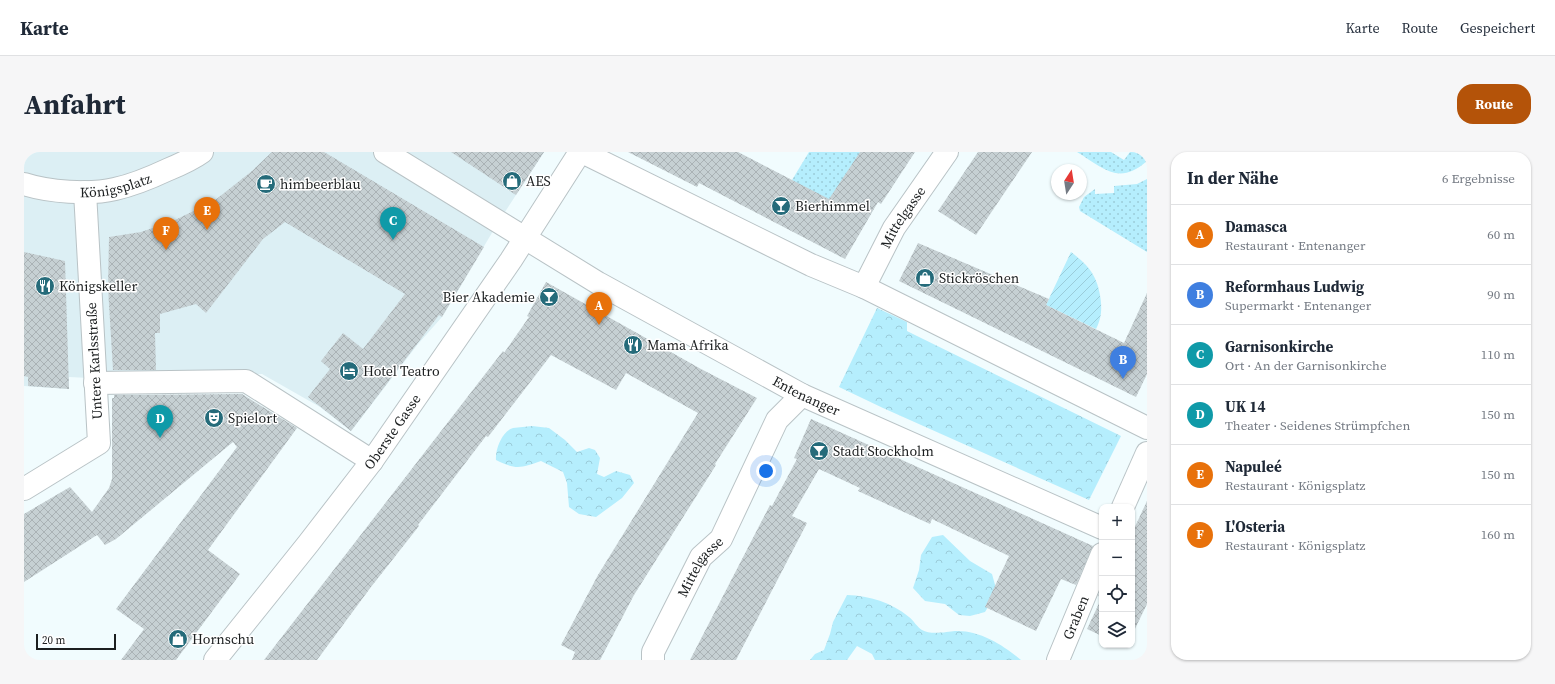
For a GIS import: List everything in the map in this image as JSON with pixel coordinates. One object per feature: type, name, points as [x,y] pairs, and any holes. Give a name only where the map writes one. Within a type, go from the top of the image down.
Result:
[{"type":"street","name":"Königsplatz","points":[[24,184],[36,188],[85,192],[114,189],[152,177],[194,158],[202,152]]},
{"type":"street","name":"Entenanger","points":[[385,152],[525,236],[598,283],[802,395],[1099,527]]},
{"type":"street","name":"Oberste Gasse","points":[[215,660],[308,544],[372,460],[511,260],[525,236],[581,152]]},
{"type":"street","points":[[581,152],[805,262],[864,287],[1147,428]]},
{"type":"street","name":"Mittelgasse","points":[[864,287],[894,228],[947,152]]},
{"type":"street","name":"Untere Karlsstraße","points":[[24,489],[99,443],[85,192]]},
{"type":"street","points":[[95,383],[246,380],[372,460]]},
{"type":"street","name":"Mittelgasse","points":[[652,660],[653,652],[701,557],[720,539],[777,420],[802,395]]},
{"type":"street","points":[[1124,504],[1147,453]]},
{"type":"street","name":"Graben","points":[[1058,660],[1099,561]]},
{"type":"shaded area","points":[[24,152],[544,152],[499,221],[442,317],[418,344],[351,431],[320,407],[262,374],[109,379],[69,377],[69,389],[24,386]]},
{"type":"green space","points":[[809,152],[860,152],[834,209],[792,180]]},
{"type":"green space","points":[[1077,152],[1111,152],[1124,160],[1130,152],[1147,152],[1147,161],[1128,172],[1111,172],[1095,164]]},
{"type":"green space","points":[[1147,179],[1147,252],[1080,211],[1079,207],[1082,200],[1087,200],[1087,195],[1095,189],[1095,194],[1114,193],[1114,186],[1137,184]]},
{"type":"green space","points":[[1071,252],[1087,266],[1096,281],[1101,300],[1101,312],[1096,329],[1046,305]]},
{"type":"green space","points":[[877,308],[907,322],[907,331],[1121,436],[1089,500],[839,387]]},
{"type":"green space","points":[[532,426],[549,428],[565,440],[577,452],[589,448],[595,450],[600,458],[597,474],[604,477],[616,471],[630,475],[634,483],[622,498],[596,517],[579,514],[569,507],[567,483],[563,472],[541,461],[514,467],[496,460],[500,441],[509,430],[513,428]]},
{"type":"green space","points":[[943,535],[970,561],[992,574],[997,592],[985,612],[970,616],[959,615],[945,604],[925,601],[913,588],[919,570],[921,555],[932,537]]},
{"type":"green space","points":[[847,595],[872,598],[895,607],[925,632],[934,633],[964,631],[982,636],[999,644],[1021,660],[875,660],[872,654],[857,646],[847,660],[810,660],[815,654],[824,650],[833,622]]},
{"type":"building","points":[[272,152],[324,152],[484,247],[442,317],[439,315],[351,431],[308,397],[330,369],[321,361],[343,333],[363,349],[405,294],[285,222],[263,239],[206,313],[196,304],[160,314],[160,333],[155,333],[156,370],[113,370],[108,288],[109,237],[141,232],[173,221],[214,201],[252,171]]},
{"type":"building","points":[[451,152],[544,152],[516,195]]},
{"type":"building","points":[[628,152],[738,152],[829,199],[860,152],[915,152],[881,204],[878,202],[845,259],[699,183],[697,187]]},
{"type":"building","points":[[978,152],[1032,152],[976,235],[938,211]]},
{"type":"building","points":[[918,243],[1049,299],[1046,305],[1124,343],[1147,293],[1147,374],[1136,397],[899,281]]},
{"type":"building","points":[[24,252],[65,261],[69,389],[28,386],[28,377],[24,376]]},
{"type":"building","points":[[546,282],[701,369],[757,398],[634,595],[600,660],[572,660],[575,652],[561,645],[598,575],[698,413],[626,373],[616,390],[551,355],[488,437],[486,436],[317,660],[264,660],[503,351],[504,353],[529,317],[527,316]]},
{"type":"building","points":[[242,394],[297,428],[208,550],[240,574],[176,660],[121,660],[144,629],[116,609],[237,447],[233,442],[116,539],[105,545],[97,535],[24,582],[24,514],[70,487],[92,512],[109,488],[112,479],[112,398],[114,398],[114,395]]},
{"type":"building","points":[[811,419],[1093,546],[1076,585],[1061,579],[1036,631],[985,607],[1009,556],[932,519],[930,524],[858,491],[860,488],[819,469],[792,516],[807,523],[736,660],[690,660],[770,505],[772,506],[797,459],[794,458]]},
{"type":"building","points":[[1147,501],[1147,604],[1135,629],[1135,540],[1135,527]]},
{"type":"building","points":[[1099,603],[1099,635],[1087,629]]},
{"type":"place","name":"AES","points":[[512,181]]},
{"type":"place","name":"himbeerblau","points":[[266,184]]},
{"type":"place","name":"Bierhimmel","points":[[781,206]]},
{"type":"place","name":"Napuleé","points":[[207,230]]},
{"type":"place","name":"Garnisonkirche","points":[[393,240]]},
{"type":"place","name":"L'Osteria","points":[[166,250]]},
{"type":"place","name":"Stickröschen","points":[[925,278]]},
{"type":"place","name":"Königskeller","points":[[45,286]]},
{"type":"place","name":"Bier Akademie","points":[[549,297]]},
{"type":"place","name":"Damasca","points":[[599,325]]},
{"type":"place","name":"Mama Afrika","points":[[633,345]]},
{"type":"place","name":"Hotel Teatro","points":[[349,371]]},
{"type":"place","name":"Reformhaus Ludwig","points":[[1123,379]]},
{"type":"place","name":"Spielort","points":[[214,418]]},
{"type":"place","name":"UK 14","points":[[160,438]]},
{"type":"place","name":"Stadt Stockholm","points":[[819,451]]},
{"type":"place","name":"Hornschu","points":[[178,639]]}]
